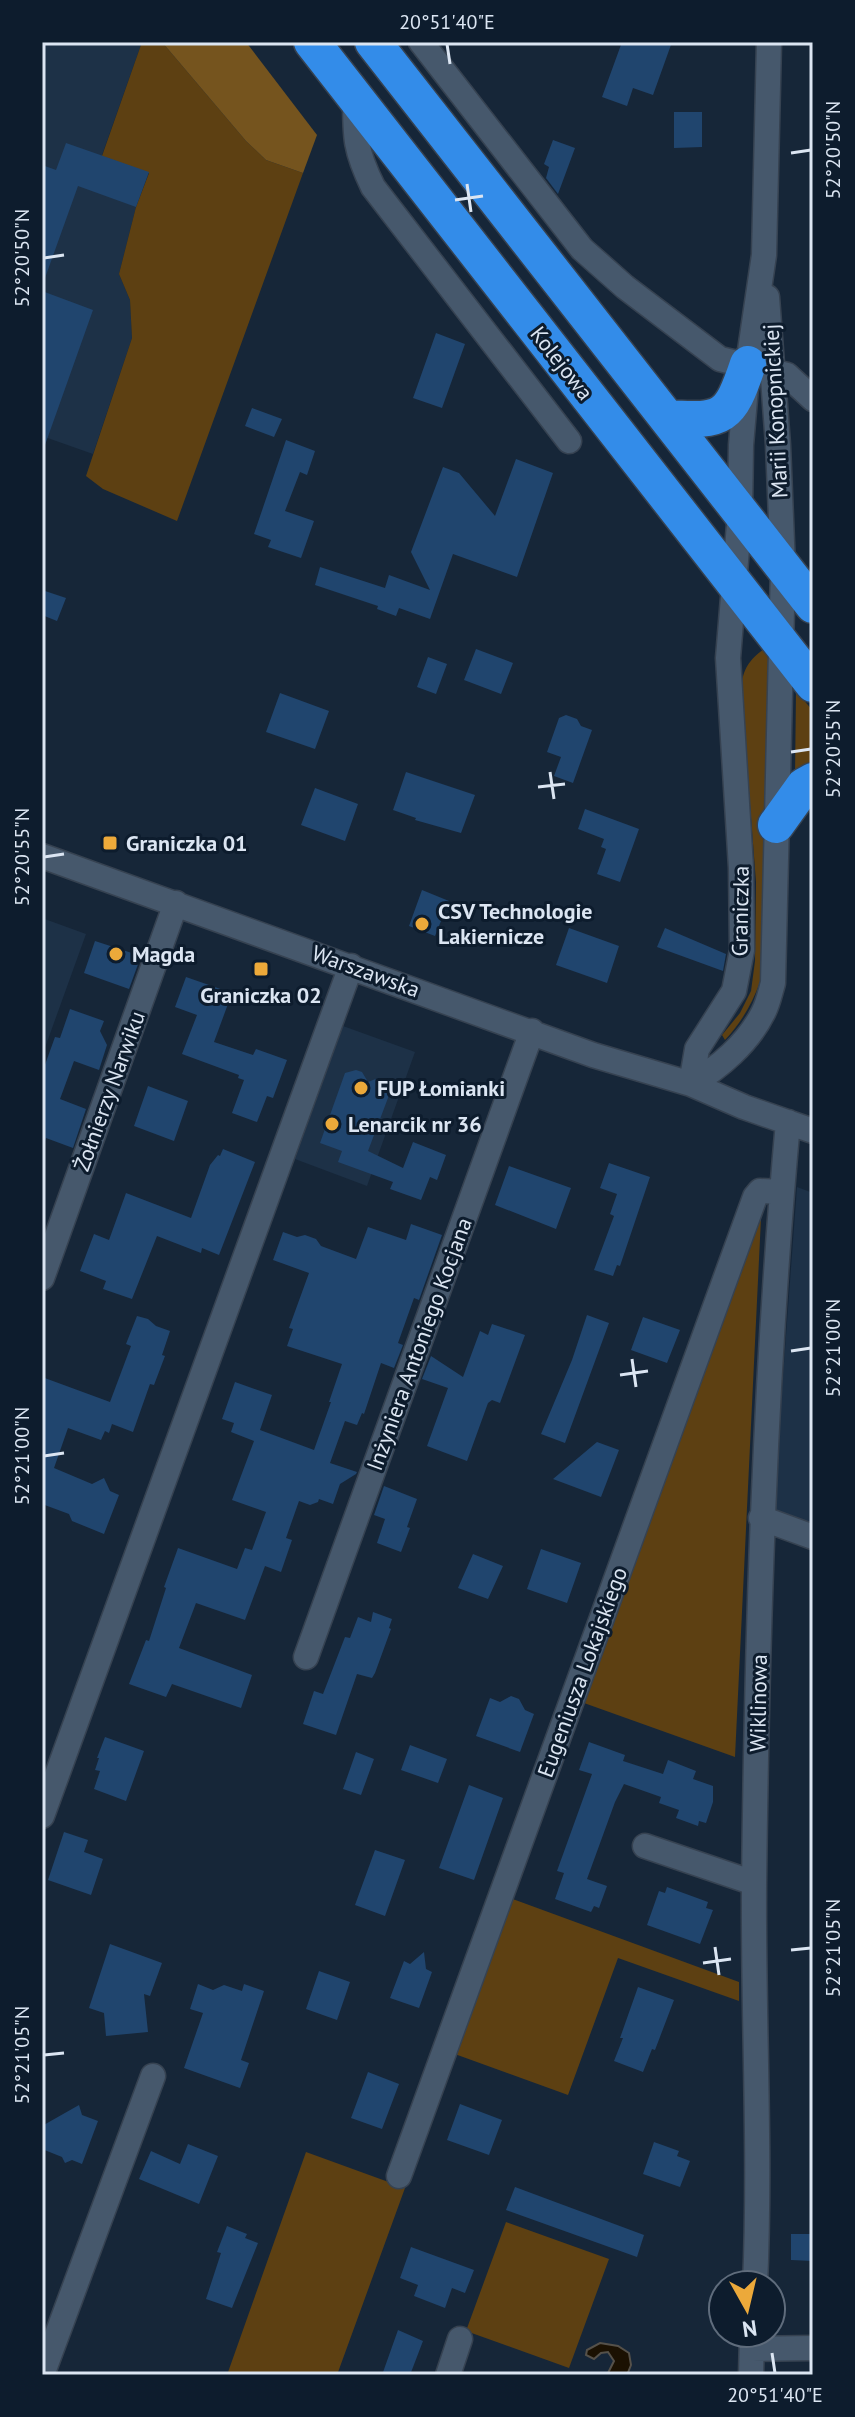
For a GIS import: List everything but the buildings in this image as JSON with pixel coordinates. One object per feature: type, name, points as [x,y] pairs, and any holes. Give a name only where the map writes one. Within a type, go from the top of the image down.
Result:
[{"type":"highway","name":"Kolejowa","points":[[312,42],[813,684]]},
{"type":"highway","points":[[373,42],[813,605]]},
{"type":"highway","points":[[667,418],[703,420],[725,412],[761,367]]},
{"type":"highway","points":[[776,825],[804,786],[813,781]]},
{"type":"street","points":[[421,42],[582,249],[625,287],[720,359],[787,375],[813,399]]},
{"type":"street","name":"Marii Konopnickiej","points":[[769,42],[761,367],[783,567]]},
{"type":"street","points":[[355,97],[355,139],[359,159],[373,187],[569,441]]},
{"type":"street","points":[[460,299],[515,303]]},
{"type":"street","name":"Marii Konopnickiej","points":[[740,512],[741,445],[761,367]]},
{"type":"street","name":"Graniczka","points":[[691,1084],[697,1049],[734,991],[742,950],[741,868],[728,676],[740,512]]},
{"type":"street","name":"Graniczka","points":[[691,1084],[721,1063],[747,1038],[764,1012],[773,983],[783,567]]},
{"type":"street","name":"Warszawska","points":[[42,856],[593,1055],[691,1084]]},
{"type":"street","name":"Żołnierzy Narwiku","points":[[42,1278],[176,903]]},
{"type":"street","points":[[42,1816],[351,966]]},
{"type":"street","name":"Inżyniera Antoniego Kocjana","points":[[306,1657],[532,1031]]},
{"type":"street","points":[[691,1084],[744,1107],[813,1131]]},
{"type":"street","name":"Wiklinowa","points":[[756,2269],[754,1883],[761,1518],[788,1122]]},
{"type":"street","name":"Eugeniusza Lokajskiego","points":[[399,2176],[755,1197],[760,1191],[782,1192]]},
{"type":"street","points":[[761,1518],[813,1537]]},
{"type":"street","points":[[645,1846],[754,1883]]},
{"type":"street","points":[[42,2375],[153,2076]]},
{"type":"street","points":[[448,2375],[460,2339]]},
{"type":"street","points":[[787,2345],[813,2348]]},
{"type":"street","points":[[751,2375],[752,2349]]},
{"type":"shaded area","points":[[42,42],[142,42],[102,155],[149,172],[136,207],[119,274],[130,300],[132,338],[93,454],[42,436]]},
{"type":"shaded area","points":[[142,42],[162,42],[246,141],[266,160],[303,173],[177,521],[103,489],[86,476],[132,338],[130,300],[119,274],[136,207],[149,173],[102,156]]},
{"type":"shaded area","points":[[162,42],[246,42],[317,135],[303,173],[266,160],[246,141]]},
{"type":"shaded area","points":[[764,649],[770,649],[760,982],[746,1013],[725,1040],[722,1035],[740,1013],[751,991],[755,961],[756,882],[741,688],[748,666]]},
{"type":"shaded area","points":[[796,691],[813,711],[813,766],[795,777]]},
{"type":"shaded area","points":[[42,918],[86,934],[42,1056]]},
{"type":"shaded area","points":[[343,1026],[415,1052],[367,1186],[295,1159]]},
{"type":"shaded area","points":[[797,1187],[813,1193],[813,1525],[773,1512]]},
{"type":"shaded area","points":[[754,1216],[761,1218],[735,1757],[584,1703]]},
{"type":"shaded area","points":[[510,1898],[739,1982],[739,2001],[618,1958],[568,2095],[452,2053]]},
{"type":"shaded area","points":[[306,2152],[405,2188],[337,2375],[227,2375]]},
{"type":"shaded area","points":[[506,2222],[609,2259],[569,2368],[466,2331]]},
{"type":"shaded area","points":[[600,2343],[618,2346],[629,2353],[631,2365],[627,2375],[607,2375],[614,2361],[608,2352],[594,2359],[586,2355],[587,2350]]},
{"type":"place","name":"Graniczka 01","points":[[110,843]]},
{"type":"place","name":"CSV Technologie Lakiernicze","points":[[422,924]]},
{"type":"place","name":"Magda","points":[[116,954]]},
{"type":"place","name":"Graniczka 02","points":[[261,969]]},
{"type":"place","name":"FUP Łomianki","points":[[361,1088]]},
{"type":"place","name":"Lenarcik nr 36","points":[[332,1124]]}]
